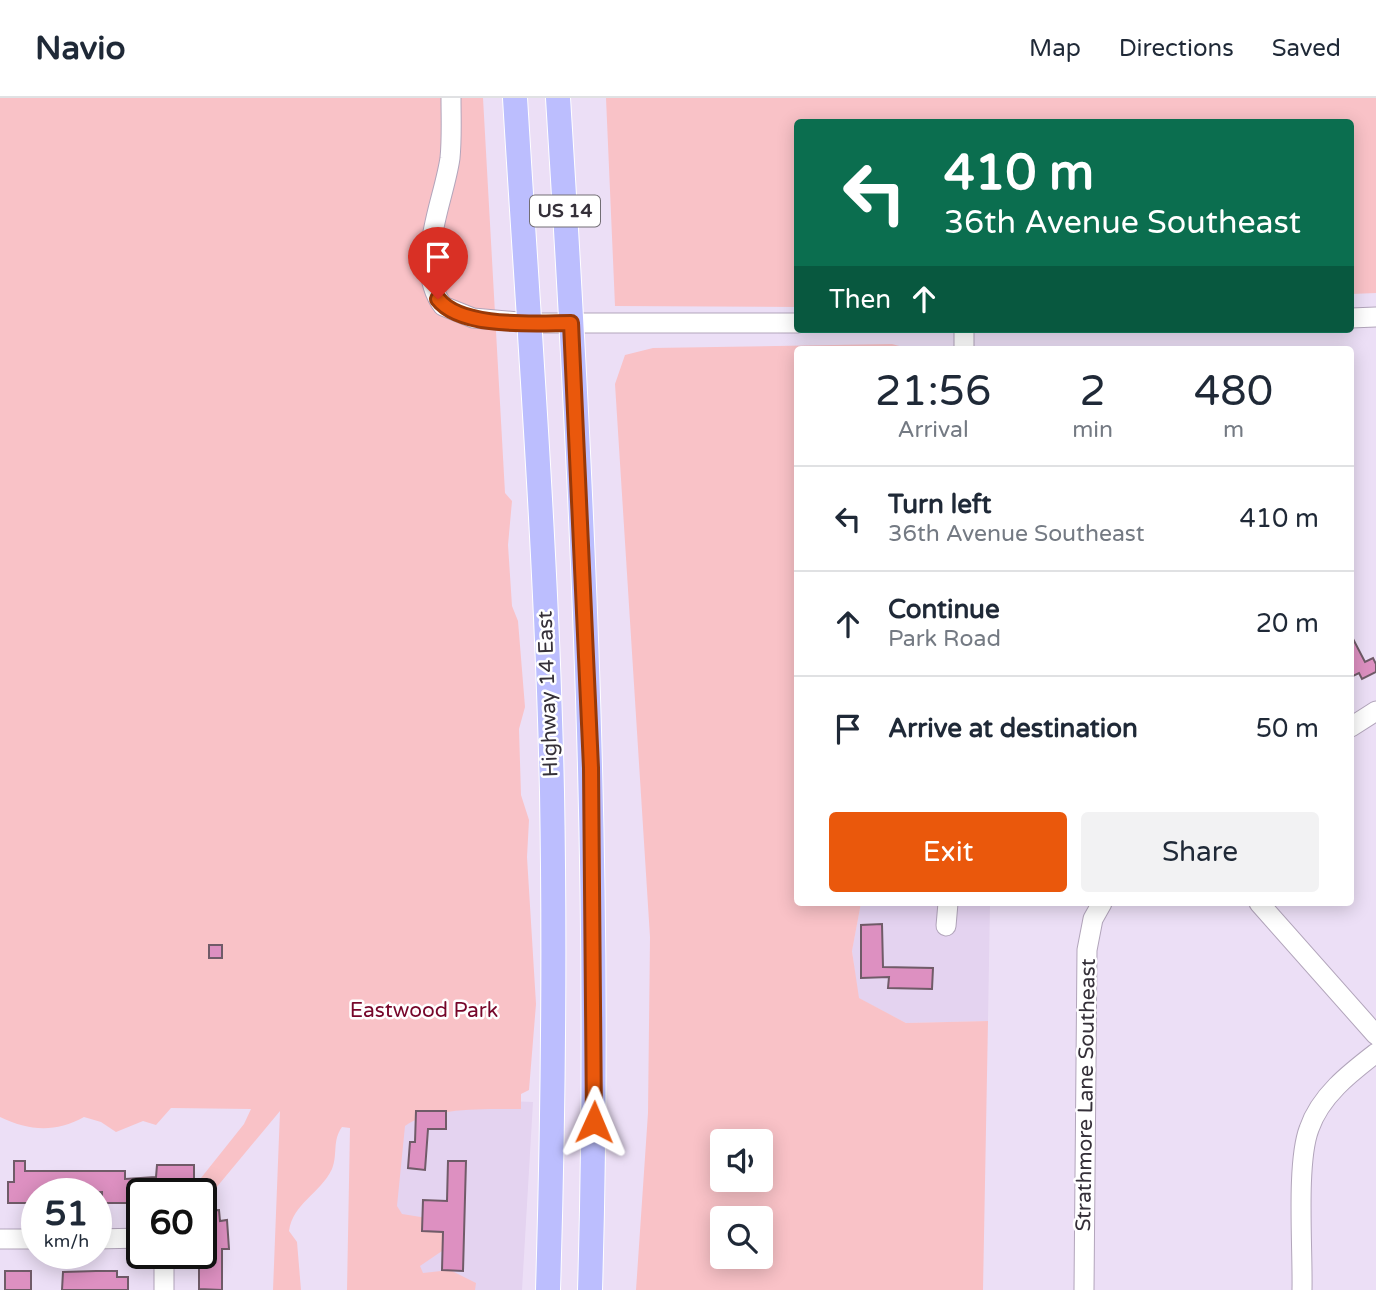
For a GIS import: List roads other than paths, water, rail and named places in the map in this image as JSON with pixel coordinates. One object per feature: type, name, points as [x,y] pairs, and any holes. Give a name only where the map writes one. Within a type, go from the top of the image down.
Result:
[{"type":"main road","name":"Highway 14 East","points":[[515,98],[530,323],[552,791],[553,1146],[548,1290]]},
{"type":"main road","name":"Highway 14 East","points":[[558,98],[592,793],[595,1094],[590,1290]]},
{"type":"street","points":[[451,98],[450,157],[433,239],[433,284],[443,306],[461,315],[530,323],[794,323]]},
{"type":"street","points":[[1354,318],[1376,317]]},
{"type":"street","points":[[1354,725],[1376,711]]},
{"type":"street","points":[[946,926],[948,906]]},
{"type":"street","name":"Strathmore Lane Southeast","points":[[1084,1290],[1087,950],[1093,919],[1100,906]]},
{"type":"street","points":[[1262,906],[1376,1035]]},
{"type":"street","points":[[1303,1290],[1303,1171],[1308,1129],[1331,1094],[1347,1076],[1376,1053]]},
{"type":"street","points":[[0,1239],[21,1239]]},
{"type":"street","points":[[164,1269],[164,1290]]},
{"type":"park label","name":"Eastwood Park","points":[[424,1010]]}]
